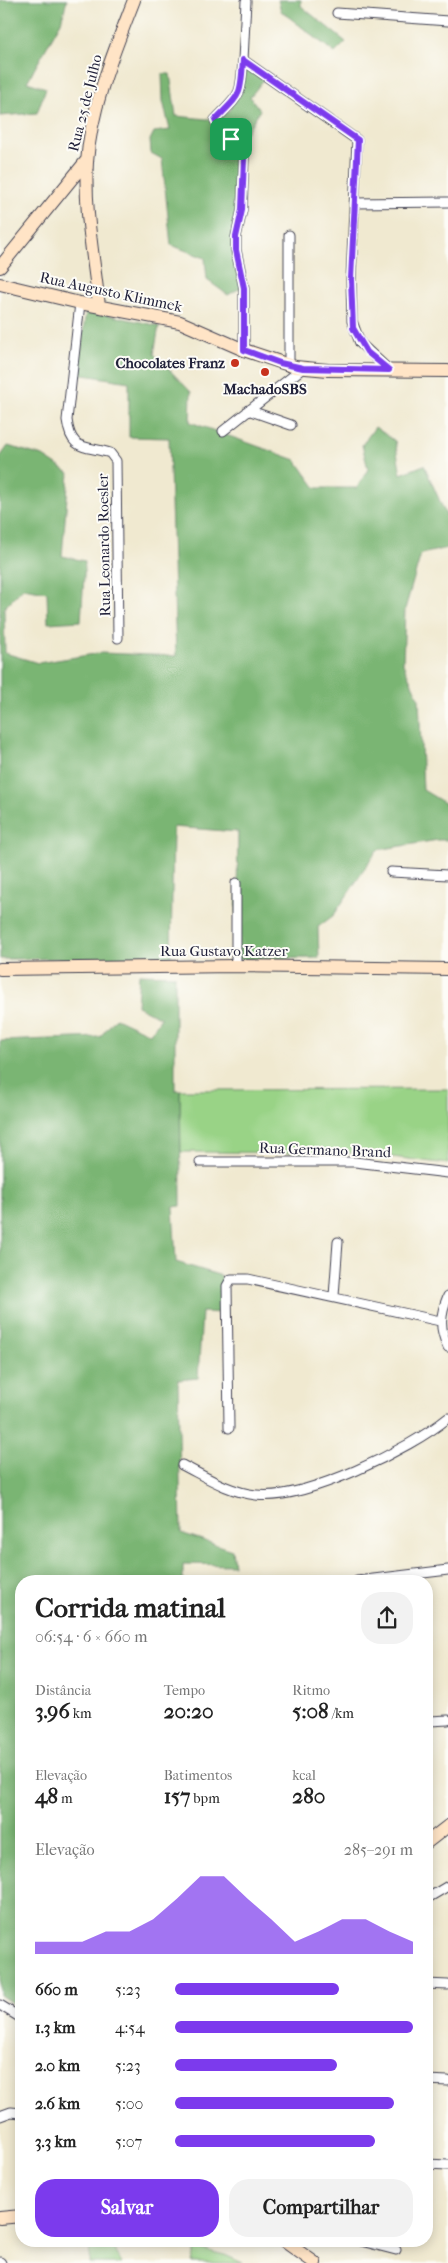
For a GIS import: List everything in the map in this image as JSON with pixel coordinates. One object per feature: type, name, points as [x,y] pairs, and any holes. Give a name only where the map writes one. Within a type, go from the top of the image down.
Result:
[{"type":"street","name":"Rua 25 de Julho","points":[[99,306],[87,191],[87,160],[105,78],[134,0]]},
{"type":"street","points":[[244,350],[244,288],[236,250],[236,237],[242,210],[244,158],[239,147],[220,130],[215,120],[234,103],[240,91],[246,1]]},
{"type":"street","points":[[338,13],[448,21]]},
{"type":"street","points":[[243,60],[358,140],[351,279],[353,328],[367,352],[389,370]]},
{"type":"street","points":[[0,267],[87,160]]},
{"type":"street","points":[[66,186],[81,188],[87,191]]},
{"type":"street","points":[[354,203],[448,202]]},
{"type":"street","points":[[289,235],[289,366]]},
{"type":"street","name":"Rua Augusto Klimmek","points":[[0,284],[80,303],[180,322],[244,350],[289,366],[303,368],[448,371]]},
{"type":"street","name":"Rua Leonardo Roesler","points":[[80,303],[67,420],[71,438],[75,444],[110,453],[116,461],[118,638]]},
{"type":"street","points":[[223,431],[303,368]]},
{"type":"street","points":[[248,410],[291,425]]},
{"type":"street","points":[[390,872],[448,875]]},
{"type":"street","points":[[236,883],[236,966]]},
{"type":"street","name":"Rua Gustavo Katzer","points":[[0,969],[236,966],[448,969]]},
{"type":"street","name":"Rua Germano Brand","points":[[200,1162],[355,1162],[448,1173]]},
{"type":"street","points":[[334,1296],[338,1242]]},
{"type":"street","points":[[230,1428],[228,1282],[235,1278],[334,1296],[440,1321]]},
{"type":"street","points":[[448,1296],[440,1321],[448,1347]]},
{"type":"street","points":[[182,1465],[214,1482],[244,1493],[257,1496],[281,1495],[314,1486],[353,1471],[411,1443],[448,1418]]},
{"type":"street","points":[[407,1575],[448,1570]]},
{"type":"street","points":[[433,1720],[448,1720]]},
{"type":"street","points":[[433,1838],[448,1826]]},
{"type":"street","points":[[433,1895],[448,1886]]},
{"type":"street","points":[[433,1984],[448,1984]]},
{"type":"street","points":[[0,2005],[15,2014]]},
{"type":"street","points":[[433,2080],[448,2081]]},
{"type":"street","points":[[0,2116],[15,2112]]},
{"type":"street","points":[[433,2164],[448,2165]]},
{"type":"street","points":[[0,2218],[15,2217]]},
{"type":"street","points":[[292,2247],[315,2263]]},
{"type":"street","points":[[384,2247],[396,2250]]},
{"type":"green space","points":[[0,0],[67,0],[61,22],[27,82],[46,88],[37,113],[0,116]]},
{"type":"green space","points":[[278,0],[301,0],[301,6],[346,42],[335,53],[281,11]]},
{"type":"green space","points":[[245,64],[265,78],[250,97],[260,110],[237,147],[241,153],[240,210],[234,237],[242,287],[228,295],[207,280],[205,258],[171,245],[162,159],[151,153],[150,140],[154,132],[170,130],[163,101],[162,74],[170,74],[176,116],[217,120],[230,110]]},
{"type":"green space","points":[[90,311],[159,326],[154,354],[191,392],[190,422],[296,460],[316,488],[357,488],[368,469],[362,445],[375,427],[395,441],[401,474],[424,465],[448,516],[448,548],[421,554],[405,609],[403,664],[419,699],[423,790],[448,805],[448,840],[377,850],[334,915],[318,927],[319,958],[236,959],[238,832],[173,827],[171,958],[0,959],[0,457],[8,446],[43,456],[69,473],[62,556],[85,561],[81,621],[48,623],[47,592],[23,588],[4,608],[5,653],[38,663],[101,653],[176,656],[169,438],[129,437],[129,382],[78,374],[85,317],[86,313]]},
{"type":"green space","points":[[139,974],[175,975],[175,1090],[180,1090],[181,1206],[173,1207],[176,1262],[222,1276],[222,1313],[202,1312],[198,1378],[178,1380],[181,1533],[232,1550],[234,1565],[183,1564],[183,1575],[15,1575],[15,2005],[0,1995],[0,1041],[100,1037],[116,1018],[150,1034],[161,1018],[137,1006]]},
{"type":"green space","points":[[448,1089],[448,1164],[360,1153],[181,1152],[180,1090]]},
{"type":"green space","points":[[90,2247],[113,2247],[122,2263],[89,2263]]},
{"type":"green space","points":[[196,2248],[225,2255],[243,2263],[192,2263]]},
{"type":"place","name":"Chocolates Franz","points":[[235,363]]},
{"type":"place","name":"MachadoSBS","points":[[265,372]]},
{"type":"route","points":[[243,60],[358,140],[351,279],[353,328],[360,343],[367,352],[389,370],[328,370],[295,367],[244,350],[245,300],[236,250],[236,237],[242,210],[244,158],[239,147],[231,139],[220,130],[215,120],[234,103],[240,91],[243,60]]}]
